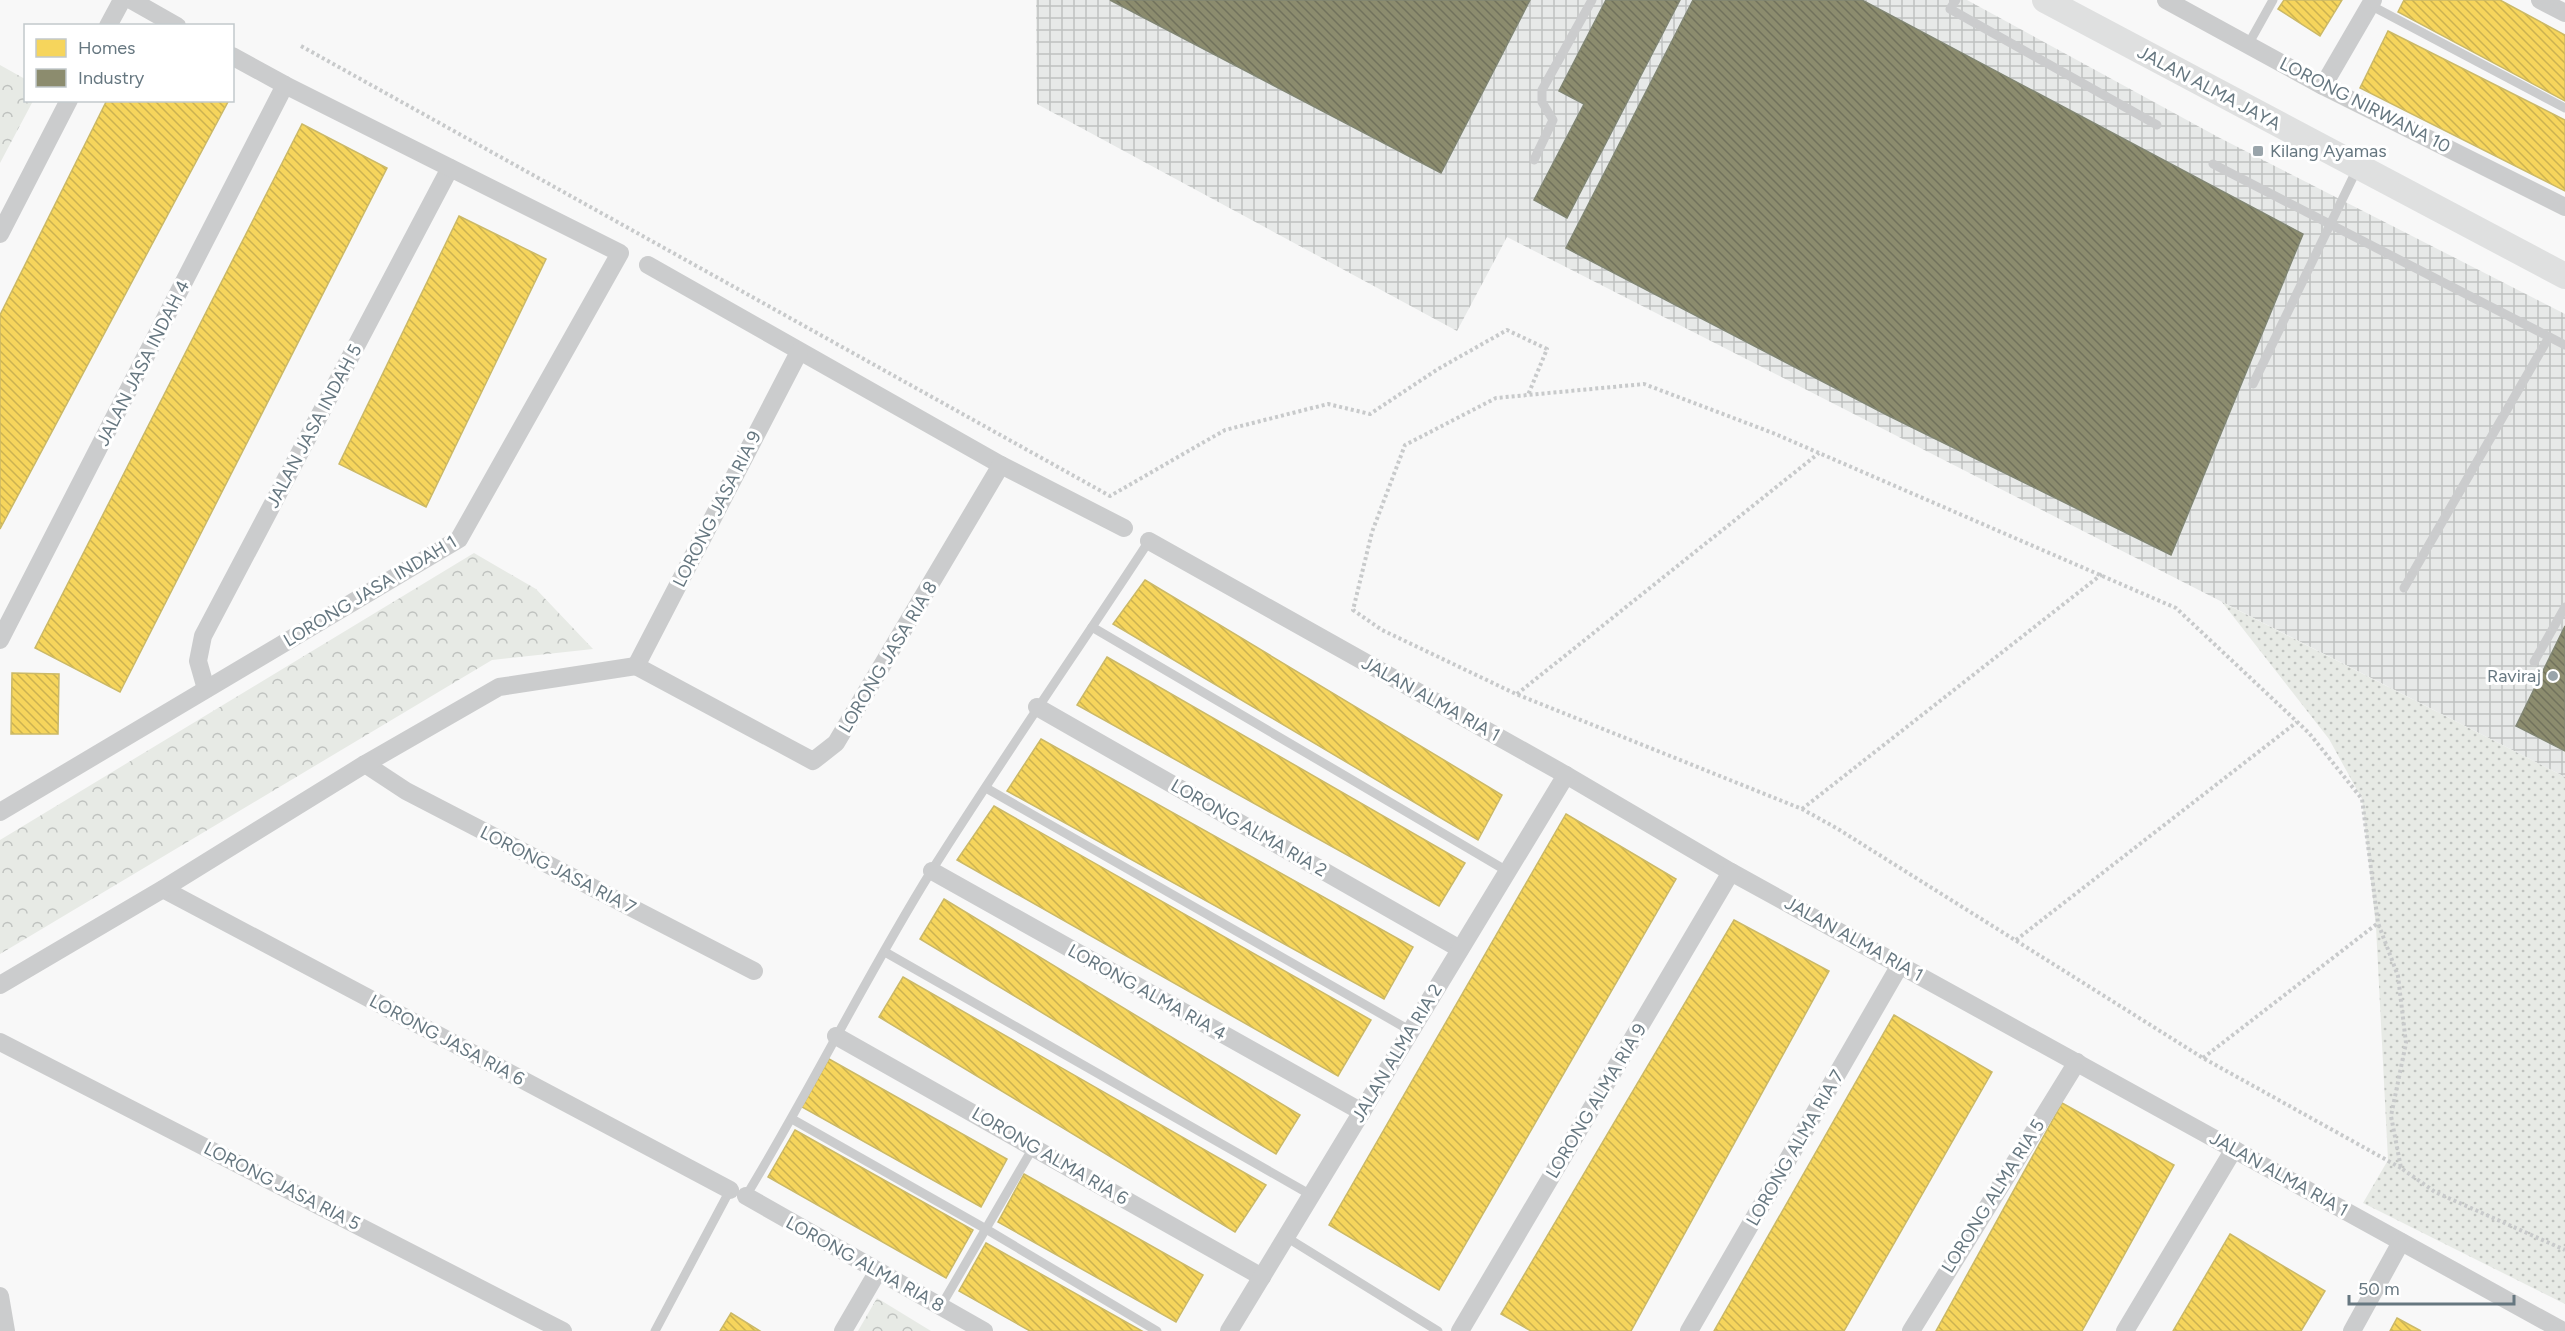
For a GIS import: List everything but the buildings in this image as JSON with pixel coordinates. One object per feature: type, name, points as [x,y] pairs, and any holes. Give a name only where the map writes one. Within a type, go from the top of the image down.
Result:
[{"type":"street","points":[[109,24],[122,0]]},
{"type":"street","points":[[131,0],[173,24]]},
{"type":"street","name":"JALAN ALMA JAYA","points":[[2045,0],[2565,276]]},
{"type":"street","points":[[2540,0],[2565,13]]},
{"type":"street","name":"LORONG NIRWANA 10","points":[[2175,2],[2323,86],[2565,207]]},
{"type":"street","points":[[2323,86],[2371,3]]},
{"type":"street","points":[[234,57],[450,168]]},
{"type":"street","name":"JALAN JASA INDAH 4","points":[[0,640],[285,85]]},
{"type":"street","points":[[0,234],[68,102]]},
{"type":"street","name":"LORONG JASA INDAH 1","points":[[0,812],[459,539],[620,253],[450,168]]},
{"type":"street","name":"JALAN JASA INDAH 5","points":[[206,689],[198,661],[203,636],[450,168]]},
{"type":"street","points":[[648,265],[1001,465],[1124,528]]},
{"type":"street","name":"LORONG JASA RIA 9","points":[[636,666],[799,352]]},
{"type":"street","name":"LORONG JASA RIA 8","points":[[636,666],[813,761],[836,743],[1001,465]]},
{"type":"street","name":"JALAN ALMA RIA 1","points":[[1149,541],[1566,775],[1731,872],[2563,1331]]},
{"type":"street","points":[[0,985],[163,889],[365,764],[499,687],[636,666]]},
{"type":"street","name":"LORONG ALMA RIA 2","points":[[1037,707],[1460,949]]},
{"type":"street","name":"LORONG JASA RIA 7","points":[[365,764],[406,791],[754,971]]},
{"type":"street","name":"JALAN ALMA RIA 2","points":[[1229,1331],[1566,775]]},
{"type":"street","name":"LORONG ALMA RIA 4","points":[[932,871],[1362,1112]]},
{"type":"street","name":"LORONG ALMA RIA 9","points":[[1460,1331],[1731,872]]},
{"type":"street","name":"LORONG JASA RIA 6","points":[[163,889],[738,1193]]},
{"type":"street","name":"LORONG ALMA RIA 7","points":[[1689,1331],[1900,965]]},
{"type":"street","name":"LORONG ALMA RIA 6","points":[[836,1036],[1262,1277]]},
{"type":"street","name":"LORONG JASA RIA 5","points":[[0,1042],[563,1331]]},
{"type":"street","name":"LORONG ALMA RIA 5","points":[[1911,1331],[2077,1062]]},
{"type":"street","points":[[2126,1331],[2234,1149]]},
{"type":"street","name":"LORONG ALMA RIA 8","points":[[738,1193],[984,1331]]},
{"type":"street","points":[[2352,1331],[2401,1242]]},
{"type":"street","points":[[843,1331],[878,1271]]},
{"type":"street","points":[[0,1296],[6,1331]]},
{"type":"lane","points":[[1534,160],[1552,120],[1542,102],[1542,90],[1592,0]]},
{"type":"lane","points":[[1956,0],[1950,9],[2157,125]]},
{"type":"lane","points":[[2248,43],[2272,0]]},
{"type":"lane","points":[[2371,3],[2565,108]]},
{"type":"lane","points":[[2213,164],[2565,345]]},
{"type":"lane","points":[[2253,384],[2358,167]]},
{"type":"lane","points":[[2404,588],[2549,337]]},
{"type":"lane","points":[[655,1331],[738,1193],[792,1119],[836,1036],[932,871],[1037,707],[1149,541]]},
{"type":"lane","points":[[2534,662],[2565,607]]},
{"type":"lane","points":[[1092,627],[1507,871]]},
{"type":"lane","points":[[986,788],[1411,1031]]},
{"type":"lane","points":[[885,952],[1311,1195]]},
{"type":"lane","points":[[792,1119],[986,1229],[1157,1331]]},
{"type":"lane","points":[[941,1306],[1034,1146]]},
{"type":"lane","points":[[1286,1237],[1438,1331]]},
{"type":"path","points":[[302,46],[1110,496],[1225,430],[1328,404],[1370,414],[1438,369],[1507,330],[1547,349],[1528,395]]},
{"type":"path","points":[[2401,1168],[2391,1116],[2406,1043],[2398,976],[2378,923],[2362,799],[2309,733],[2176,608],[1819,453],[1644,384],[1496,398],[1405,445],[1372,532],[1353,610],[1382,630],[1516,694],[1802,809],[1838,829],[2203,1058],[2401,1168],[2435,1192],[2565,1250]]},
{"type":"path","points":[[1516,694],[1819,453]]},
{"type":"path","points":[[1802,809],[2102,574]]},
{"type":"path","points":[[2016,940],[2297,722]]},
{"type":"path","points":[[2203,1058],[2378,923]]},
{"type":"shaded area","points":[[1036,0],[1967,0],[2218,137],[2565,314],[2565,777],[1507,237],[1457,331],[1037,104]]},
{"type":"green space","points":[[0,65],[24,78],[24,102],[32,102],[0,163]]},
{"type":"green space","points":[[474,553],[536,589],[593,649],[492,660],[0,954],[0,840]]},
{"type":"green space","points":[[2222,602],[2565,777],[2565,1304],[2363,1203],[2388,1160],[2376,927],[2362,799],[2329,739]]},
{"type":"green space","points":[[877,1298],[931,1331],[858,1331]]},
{"type":"place","name":"Kilang Ayamas","points":[[2258,151]]},
{"type":"place","name":"Raviraj","points":[[2553,676]]}]
